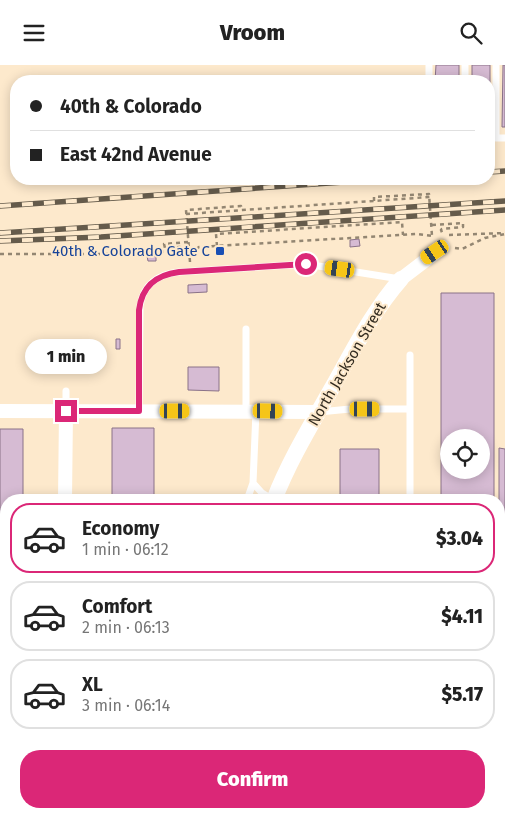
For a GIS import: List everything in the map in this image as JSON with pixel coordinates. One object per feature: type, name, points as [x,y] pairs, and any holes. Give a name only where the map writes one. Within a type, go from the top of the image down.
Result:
[{"type":"street","name":"North Jackson Street","points":[[276,494],[292,458],[374,314],[401,279],[438,239]]},
{"type":"street","points":[[0,411],[318,412]]},
{"type":"street","points":[[65,494],[66,411]]},
{"type":"lane","points":[[495,83],[496,65]]},
{"type":"lane","points":[[139,411],[140,306],[142,295],[149,285],[160,277],[179,272],[306,264],[401,279]]},
{"type":"lane","points":[[246,329],[253,483],[249,494]]},
{"type":"lane","points":[[410,355],[410,494]]},
{"type":"lane","points":[[66,391],[66,411]]},
{"type":"lane","points":[[318,412],[410,409]]},
{"type":"lane","points":[[253,483],[264,494]]},
{"type":"path","points":[[189,251],[186,210],[241,206],[242,210],[374,201],[374,197],[429,193],[432,225],[438,239],[462,249],[485,238],[505,233]]},
{"type":"path","points":[[217,246],[216,234],[402,222],[403,235]]},
{"type":"path","points":[[432,225],[463,223],[463,227],[442,229],[438,239]]},
{"type":"path","points":[[188,242],[164,244],[165,248],[180,247],[182,251],[189,254],[199,247],[403,235],[438,239],[505,233]]},
{"type":"path","points":[[0,254],[114,254],[182,251]]},
{"type":"building","points":[[436,65],[459,65],[459,75],[435,75]]},
{"type":"building","points":[[472,65],[490,65],[490,75],[472,75]]},
{"type":"building","points":[[503,65],[505,65],[505,127],[502,127]]},
{"type":"building","points":[[359,239],[360,246],[350,247],[350,240]]},
{"type":"building","points":[[147,256],[156,256],[156,261],[148,261]]},
{"type":"building","points":[[207,284],[207,292],[188,293],[188,285]]},
{"type":"building","points":[[441,293],[494,293],[494,494],[441,494],[441,479],[490,479],[490,429],[441,429]]},
{"type":"building","points":[[116,339],[120,339],[120,349],[116,349]]},
{"type":"building","points":[[188,367],[219,367],[219,391],[188,390]]},
{"type":"building","points":[[112,428],[154,428],[154,494],[112,494]]},
{"type":"building","points":[[0,429],[23,429],[23,494],[0,494]]},
{"type":"building","points":[[499,448],[505,449],[505,494],[499,494]]},
{"type":"building","points":[[340,449],[379,449],[379,494],[340,494]]},
{"type":"railway","points":[[495,172],[505,171]]},
{"type":"railway","points":[[0,206],[301,185]]},
{"type":"railway","points":[[0,233],[505,201]]},
{"type":"railway","points":[[0,241],[101,237],[505,210]]},
{"type":"place","name":"40th & Colorado Gate C","points":[[220,251]]},
{"type":"route","points":[[66,411],[139,411],[139,310],[142,295],[154,280],[179,272],[306,264]]}]
